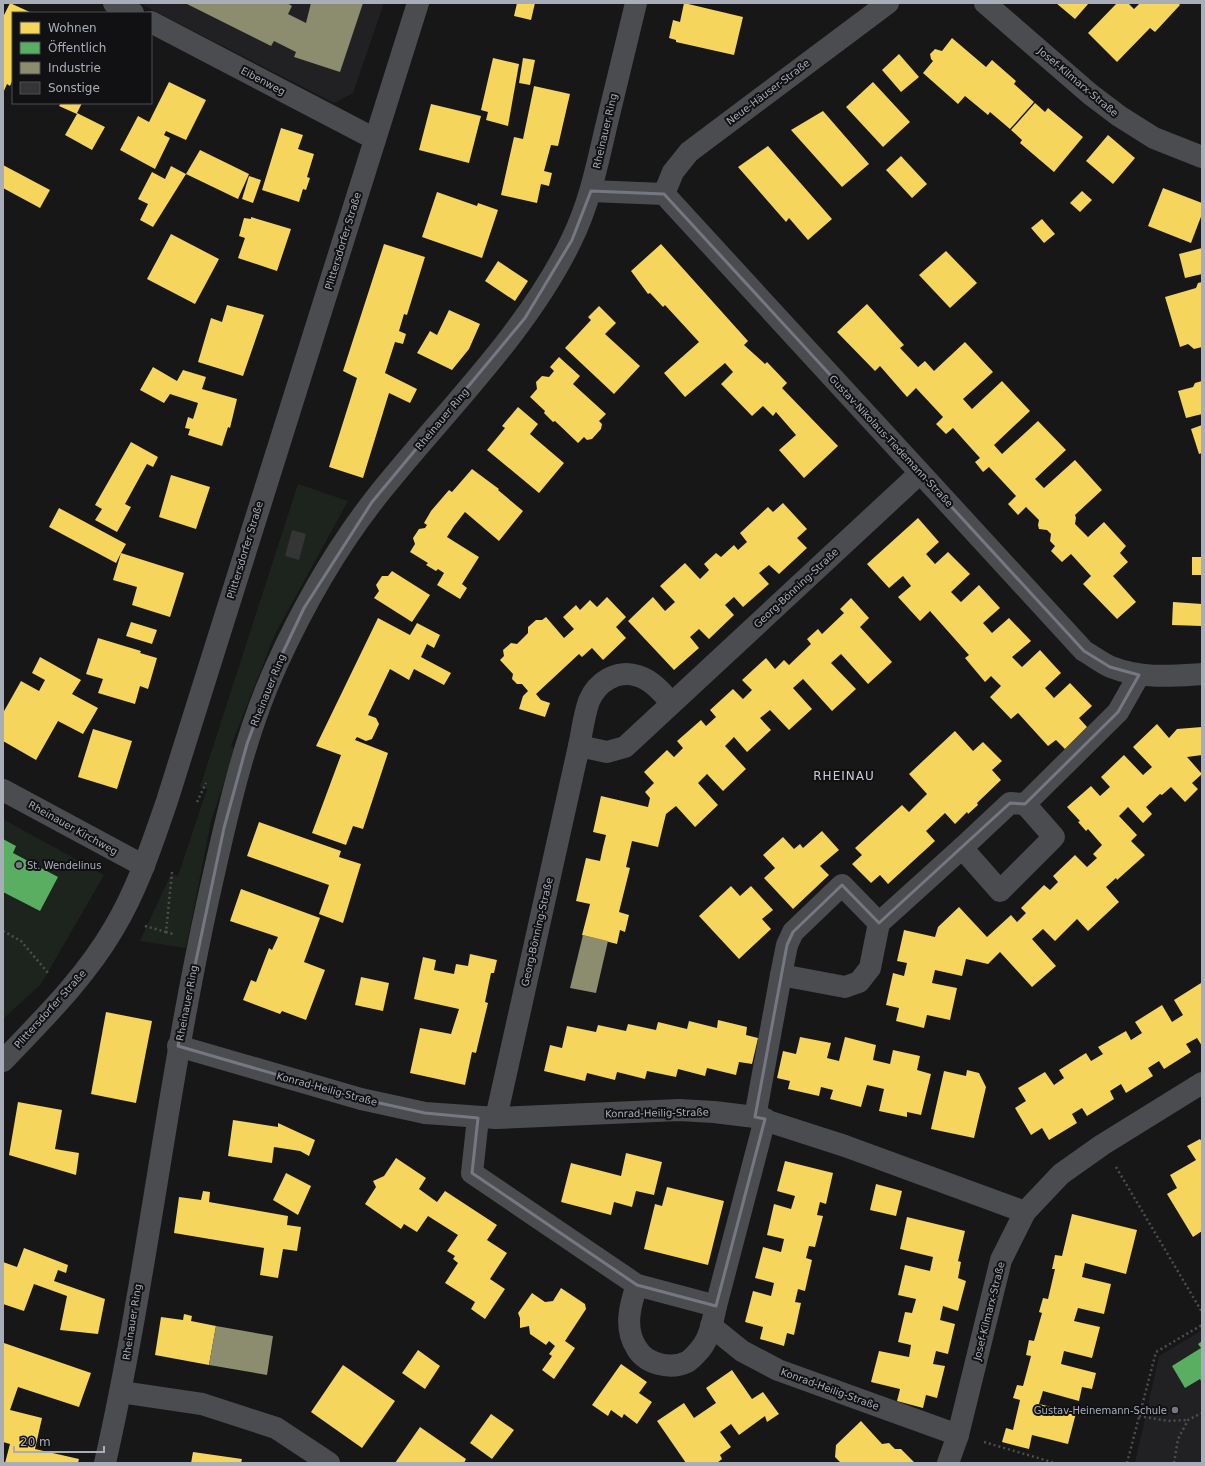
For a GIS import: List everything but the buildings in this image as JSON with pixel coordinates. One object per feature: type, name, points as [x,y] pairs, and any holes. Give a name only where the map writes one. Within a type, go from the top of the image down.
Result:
[{"type":"street","points":[[114,3],[131,12]]},
{"type":"street","name":"Plittersdorfer Straße","points":[[3,1060],[66,994],[89,966],[114,928],[144,866],[167,801],[418,3]]},
{"type":"street","name":"Rheinauer Ring","points":[[105,1463],[121,1392],[178,1046],[224,828],[247,744],[276,667],[304,608],[339,552],[372,502],[525,318],[572,240],[591,191],[636,3]]},
{"type":"street","name":"Neue-Häuser-Straße","points":[[664,194],[673,172],[689,152],[888,3]]},
{"type":"street","name":"Josef-Kilmarx-Straße","points":[[985,3],[1090,94],[1120,116],[1154,138],[1202,156]]},
{"type":"street","name":"Eibenweg","points":[[152,23],[375,139]]},
{"type":"street","points":[[591,191],[664,194]]},
{"type":"street","name":"Gustav-Nikolaus-Tiedemann-Straße","points":[[664,194],[1084,651],[1110,666],[1139,675],[1164,677],[1202,674]]},
{"type":"street","name":"Georg-Bönning-Straße","points":[[579,746],[607,752],[625,747],[920,473]]},
{"type":"street","name":"Georg-Bönning-Straße","points":[[487,1118],[589,701],[601,683],[619,674],[638,676],[654,685],[672,703]]},
{"type":"street","points":[[1025,804],[1118,712],[1139,675]]},
{"type":"street","name":"Rheinauer Kirchweg","points":[[3,790],[144,866]]},
{"type":"street","points":[[781,975],[845,987],[859,982],[870,968],[879,923],[1010,803],[1025,804],[1054,837],[1000,890],[962,848]]},
{"type":"street","points":[[637,1285],[631,1303],[629,1326],[636,1348],[650,1362],[669,1366],[688,1362],[704,1344],[714,1316],[760,1118],[781,975],[787,945],[793,932],[842,884],[879,923]]},
{"type":"street","name":"Konrad-Heilig-Straße","points":[[178,1046],[361,1099],[425,1113],[487,1118],[679,1110],[714,1112],[760,1118],[845,1146],[1025,1212]]},
{"type":"street","name":"Josef-Kilmarx-Straße","points":[[948,1463],[958,1435],[1001,1260],[1025,1212],[1061,1174],[1102,1145],[1202,1083]]},
{"type":"street","name":"Konrad-Heilig-Straße","points":[[487,1118],[472,1173],[637,1285],[714,1316],[742,1351],[778,1370],[958,1435]]},
{"type":"street","points":[[121,1392],[202,1404],[276,1428],[329,1463]]},
{"type":"path","points":[[166,932],[171,874]]},
{"type":"path","points":[[147,927],[199,944]]},
{"type":"path","points":[[3,931],[21,941],[66,994]]},
{"type":"path","points":[[1102,1145],[1202,1312]]},
{"type":"path","points":[[1127,1463],[1156,1352],[1202,1325]]},
{"type":"path","points":[[1139,1416],[1168,1421],[1188,1420],[1202,1413]]},
{"type":"path","points":[[1174,1463],[1178,1439],[1188,1420]]},
{"type":"path","points":[[958,1435],[1055,1463]]},
{"type":"highlighted area","points":[[591,191],[664,194],[1084,651],[1110,667],[1139,675],[1118,712],[1025,804],[1010,803],[879,923],[842,885],[793,932],[787,945],[755,1117],[765,1119],[716,1306],[637,1285],[472,1173],[478,1118],[425,1113],[361,1099],[178,1046],[224,828],[247,744],[276,667],[304,608],[372,502],[525,318],[572,240]]},
{"type":"shaded area","points":[[139,3],[384,3],[353,93],[334,103]]},
{"type":"shaded area","points":[[298,484],[348,501],[275,634],[231,746],[235,749],[211,821],[186,948],[140,941],[171,874],[178,876],[207,789],[200,787]]},
{"type":"shaded area","points":[[3,819],[104,875],[41,984],[3,1019]]},
{"type":"shaded area","name":"Gustav-Heinemann-Schule","points":[[1202,1330],[1202,1463],[1135,1463],[1159,1356]]},
{"type":"place","name":"St. Wendelinus","points":[[19,865]]},
{"type":"place","name":"Gustav-Heinemann-Schule","points":[[1175,1410]]},
{"type":"district","name":"RHEINAU","points":[[844,776]]}]
